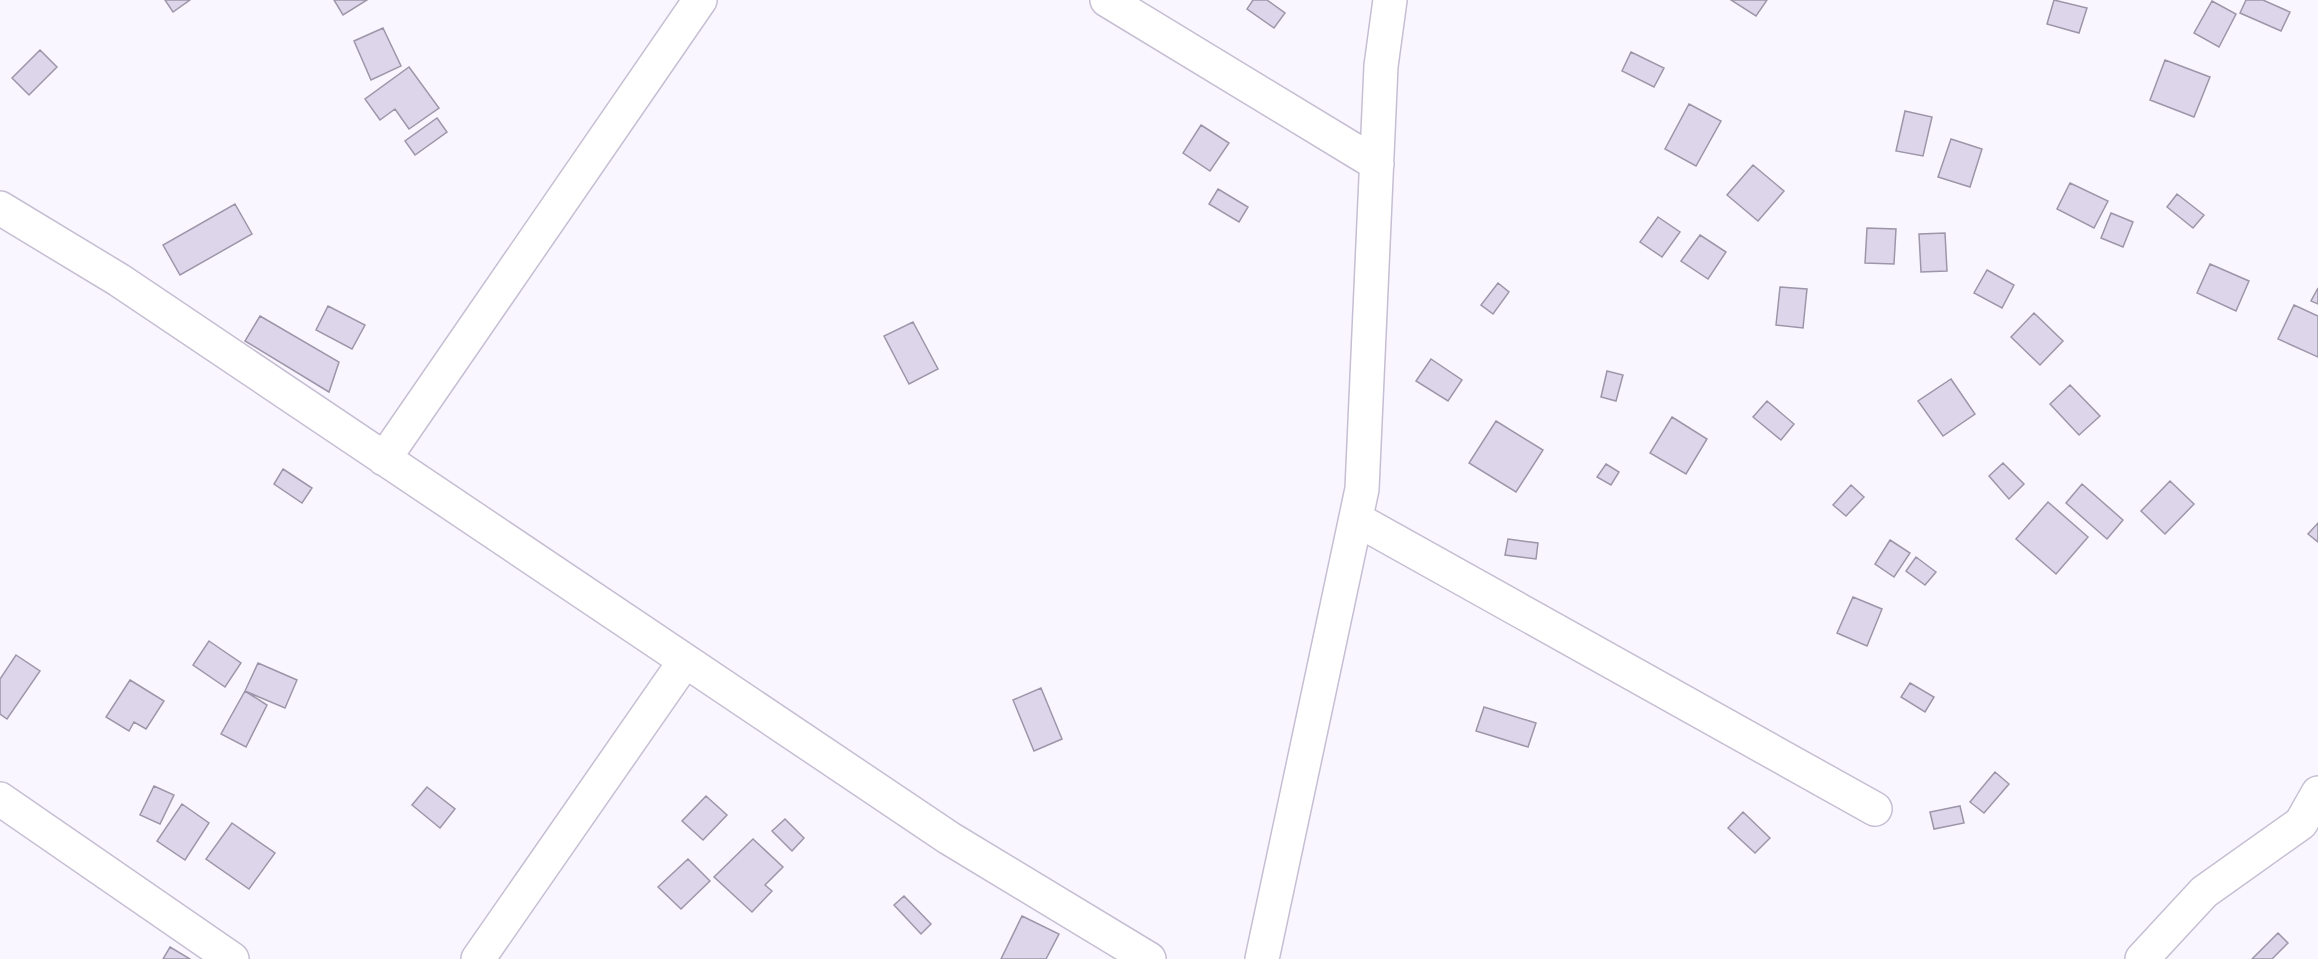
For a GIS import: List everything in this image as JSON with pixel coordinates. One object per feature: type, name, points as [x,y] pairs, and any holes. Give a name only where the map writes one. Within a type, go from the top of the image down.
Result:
[{"type":"street","points":[[384,459],[700,0]]},
{"type":"street","points":[[1107,0],[1377,164]]},
{"type":"street","points":[[1262,959],[1362,489],[1381,66],[1390,0]]},
{"type":"street","points":[[0,208],[119,280],[949,838],[1149,959]]},
{"type":"street","points":[[1356,519],[1875,809]]},
{"type":"street","points":[[478,959],[685,661]]},
{"type":"street","points":[[2142,959],[2204,892],[2301,823],[2318,794]]},
{"type":"street","points":[[0,799],[232,959]]},
{"type":"building","points":[[165,0],[190,0],[173,12]]},
{"type":"building","points":[[334,0],[367,0],[343,15]]},
{"type":"building","points":[[1253,0],[1267,0],[1285,13],[1274,28],[1247,9]]},
{"type":"building","points":[[1731,0],[1767,0],[1756,16]]},
{"type":"building","points":[[2054,0],[2087,8],[2079,33],[2047,24]]},
{"type":"building","points":[[2246,0],[2263,0],[2290,12],[2281,31],[2240,13]]},
{"type":"building","points":[[2212,1],[2236,14],[2219,47],[2194,33]]},
{"type":"building","points":[[383,28],[401,66],[371,80],[354,41]]},
{"type":"building","points":[[40,50],[57,67],[29,95],[12,78]]},
{"type":"building","points":[[1631,52],[1664,68],[1654,87],[1622,71]]},
{"type":"building","points":[[2165,60],[2210,77],[2194,117],[2150,100]]},
{"type":"building","points":[[409,67],[439,108],[409,129],[395,109],[380,120],[365,99]]},
{"type":"building","points":[[1689,104],[1721,121],[1696,166],[1665,149]]},
{"type":"building","points":[[1905,111],[1932,117],[1923,156],[1896,151]]},
{"type":"building","points":[[437,118],[447,132],[415,155],[405,141]]},
{"type":"building","points":[[1201,125],[1229,143],[1210,171],[1183,153]]},
{"type":"building","points":[[1951,139],[1982,149],[1970,187],[1938,177]]},
{"type":"building","points":[[1753,165],[1784,191],[1758,221],[1727,195]]},
{"type":"building","points":[[2070,183],[2108,201],[2094,228],[2057,209]]},
{"type":"building","points":[[1218,189],[1248,207],[1239,222],[1209,204]]},
{"type":"building","points":[[2177,194],[2204,215],[2193,228],[2167,207]]},
{"type":"building","points":[[235,204],[252,234],[180,275],[163,245]]},
{"type":"building","points":[[2111,213],[2133,222],[2123,247],[2101,238]]},
{"type":"building","points":[[1658,217],[1680,232],[1662,257],[1640,242]]},
{"type":"building","points":[[1867,228],[1896,229],[1894,264],[1865,263]]},
{"type":"building","points":[[1945,233],[1947,271],[1921,272],[1919,234]]},
{"type":"building","points":[[1700,235],[1726,252],[1708,279],[1681,261]]},
{"type":"building","points":[[2210,264],[2249,281],[2236,311],[2197,293]]},
{"type":"building","points":[[1987,270],[2014,285],[2002,308],[1974,293]]},
{"type":"building","points":[[1498,283],[1509,292],[1493,314],[1481,305]]},
{"type":"building","points":[[1780,287],[1807,289],[1803,328],[1776,325]]},
{"type":"building","points":[[2318,288],[2318,304],[2311,301]]},
{"type":"building","points":[[2294,305],[2318,316],[2318,357],[2278,339]]},
{"type":"building","points":[[328,306],[365,325],[352,349],[316,330]]},
{"type":"building","points":[[2034,313],[2063,341],[2040,365],[2011,337]]},
{"type":"building","points":[[260,316],[339,362],[329,392],[245,341]]},
{"type":"building","points":[[913,322],[938,369],[909,384],[884,336]]},
{"type":"building","points":[[1431,359],[1462,380],[1448,401],[1416,381]]},
{"type":"building","points":[[1607,371],[1623,375],[1616,401],[1601,397]]},
{"type":"building","points":[[1951,379],[1975,414],[1943,436],[1918,401]]},
{"type":"building","points":[[2070,385],[2100,416],[2079,435],[2050,404]]},
{"type":"building","points":[[1767,401],[1794,424],[1781,440],[1753,417]]},
{"type":"building","points":[[1672,417],[1707,439],[1686,474],[1650,453]]},
{"type":"building","points":[[1496,421],[1543,450],[1516,492],[1469,463]]},
{"type":"building","points":[[2003,463],[2024,484],[2009,499],[1989,476]]},
{"type":"building","points":[[1606,464],[1619,472],[1611,485],[1597,477]]},
{"type":"building","points":[[283,469],[312,488],[302,503],[274,484]]},
{"type":"building","points":[[2170,481],[2194,504],[2165,534],[2141,511]]},
{"type":"building","points":[[2082,484],[2123,520],[2107,539],[2066,503]]},
{"type":"building","points":[[1851,485],[1864,497],[1846,516],[1833,505]]},
{"type":"building","points":[[2048,502],[2088,537],[2056,574],[2016,539]]},
{"type":"building","points":[[2318,523],[2318,542],[2308,534]]},
{"type":"building","points":[[1508,539],[1538,543],[1536,559],[1505,555]]},
{"type":"building","points":[[1890,540],[1910,553],[1894,577],[1875,564]]},
{"type":"building","points":[[1916,557],[1936,572],[1925,585],[1906,571]]},
{"type":"building","points":[[1853,597],[1882,609],[1867,646],[1837,633]]},
{"type":"building","points":[[209,641],[241,663],[225,687],[193,665]]},
{"type":"building","points":[[16,655],[40,671],[7,719],[0,714],[0,679]]},
{"type":"building","points":[[258,663],[297,680],[285,708],[245,691]]},
{"type":"building","points":[[130,680],[164,701],[146,729],[134,722],[129,731],[106,717]]},
{"type":"building","points":[[1910,683],[1934,697],[1925,712],[1901,697]]},
{"type":"building","points":[[1041,688],[1062,739],[1034,751],[1013,700]]},
{"type":"building","points":[[245,691],[267,705],[246,747],[221,734]]},
{"type":"building","points":[[1484,707],[1536,723],[1528,747],[1476,731]]},
{"type":"building","points":[[1995,772],[2009,784],[1984,813],[1970,802]]},
{"type":"building","points":[[154,786],[174,795],[160,824],[140,815]]},
{"type":"building","points":[[427,787],[455,809],[440,828],[412,805]]},
{"type":"building","points":[[706,796],[727,815],[703,840],[682,821]]},
{"type":"building","points":[[182,804],[209,823],[185,860],[157,841]]},
{"type":"building","points":[[1960,806],[1964,823],[1934,829],[1930,812]]},
{"type":"building","points":[[1743,812],[1770,838],[1755,853],[1728,828]]},
{"type":"building","points":[[785,819],[804,838],[792,851],[772,831]]},
{"type":"building","points":[[232,823],[275,853],[249,889],[206,859]]},
{"type":"building","points":[[753,839],[783,867],[765,885],[772,891],[752,912],[714,877]]},
{"type":"building","points":[[688,859],[710,881],[681,909],[658,887]]},
{"type":"building","points":[[904,896],[931,924],[921,934],[894,905]]},
{"type":"building","points":[[1022,916],[1059,934],[1046,959],[1001,959]]},
{"type":"building","points":[[2278,933],[2288,943],[2272,959],[2252,959]]},
{"type":"building","points":[[170,947],[190,959],[163,959]]}]
